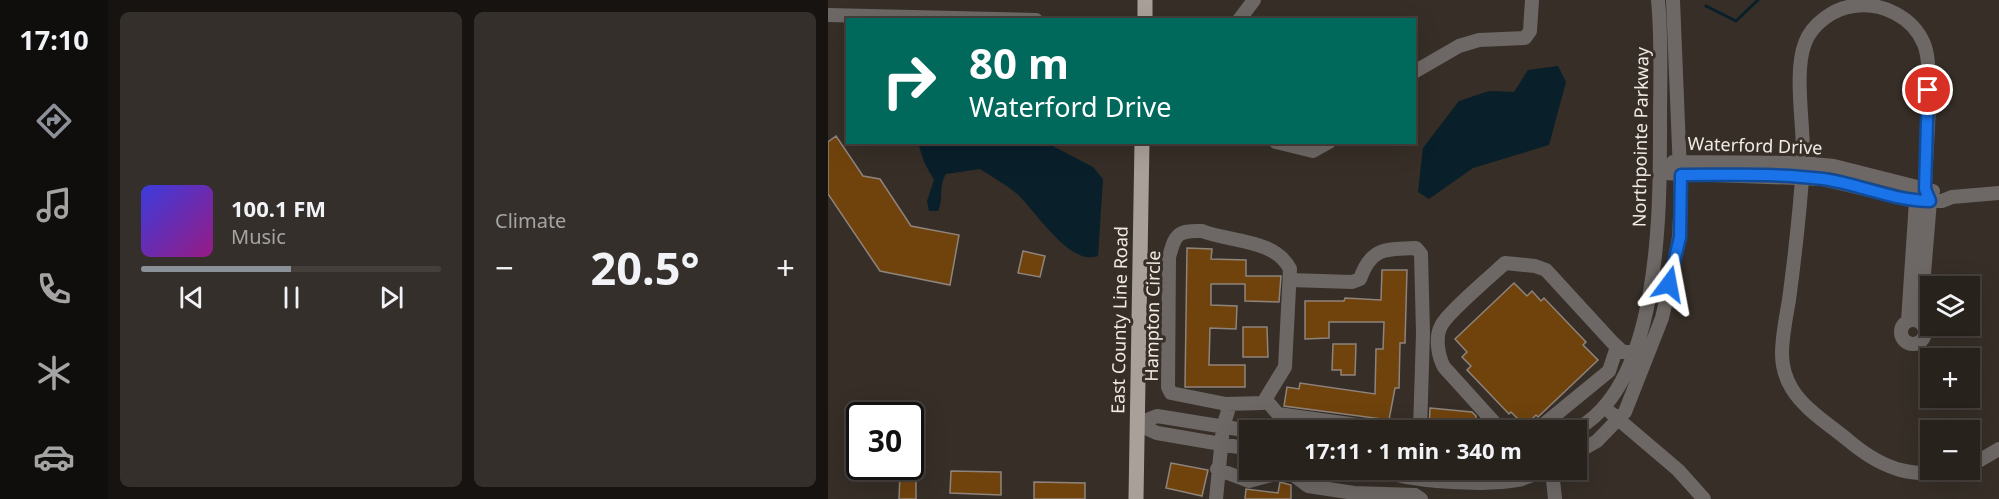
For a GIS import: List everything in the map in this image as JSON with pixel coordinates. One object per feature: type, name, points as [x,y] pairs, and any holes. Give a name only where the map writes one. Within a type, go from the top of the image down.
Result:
[{"type":"main road","points":[[1145,0],[1145,18]]},
{"type":"main road","name":"East County Line Road","points":[[1136,499],[1142,144]]},
{"type":"street","points":[[1240,18],[1254,0]]},
{"type":"street","points":[[1416,71],[1459,46],[1479,40],[1525,38],[1530,31],[1532,0]]},
{"type":"street","name":"Northpointe Parkway","points":[[1587,421],[1604,408],[1622,383],[1647,308],[1655,260],[1661,167],[1658,0]]},
{"type":"street","name":"Northpointe Parkway","points":[[1587,447],[1597,441],[1625,411],[1662,318],[1680,237],[1681,168],[1673,0]]},
{"type":"street","points":[[1914,322],[1924,197],[1929,68],[1925,46],[1910,23],[1882,4],[1850,6],[1831,14],[1816,25],[1805,42],[1801,59],[1803,163],[1782,355],[1784,372],[1801,401],[1872,460],[1920,473]]},
{"type":"street","points":[[828,15],[953,18]]},
{"type":"street","points":[[1284,144],[1313,151],[1325,144]]},
{"type":"street","name":"Waterford Drive","points":[[1722,169],[1803,163],[1847,177],[1942,201],[1952,197],[1999,193]]},
{"type":"street","name":"Waterford Drive","points":[[1661,167],[1676,172],[1681,168],[1722,169],[1802,177],[1847,177]]},
{"type":"street","name":"Hampton Circle","points":[[1202,231],[1263,246],[1284,258],[1290,269],[1286,367],[1266,400],[1263,403],[1226,404],[1171,393],[1168,387],[1169,257],[1174,238],[1182,232],[1202,231]]},
{"type":"street","points":[[1290,280],[1352,282],[1360,279],[1372,257],[1382,250],[1416,248],[1421,254],[1423,333],[1420,420]]},
{"type":"street","points":[[1492,420],[1451,376],[1440,359],[1438,345],[1441,326],[1505,262],[1535,266],[1546,270],[1617,347],[1623,352],[1633,352]]},
{"type":"street","points":[[1549,420],[1609,371],[1617,347]]},
{"type":"street","points":[[1266,400],[1278,414],[1322,420]]},
{"type":"street","points":[[1216,499],[1217,469],[1223,427],[1228,411],[1226,404]]},
{"type":"street","points":[[1604,408],[1678,470],[1704,499]]},
{"type":"street","points":[[1137,424],[1157,416],[1239,429]]},
{"type":"street","points":[[1137,424],[1158,433],[1239,447]]},
{"type":"street","points":[[1980,460],[1999,449]]},
{"type":"street","points":[[1217,469],[1249,481],[1279,473],[1292,474],[1308,486],[1353,496],[1417,498],[1416,480]]},
{"type":"street","points":[[1467,480],[1489,483],[1501,480]]},
{"type":"street","points":[[1553,480],[1555,499]]},
{"type":"water","points":[[1558,66],[1566,82],[1549,145],[1473,168],[1429,199],[1418,192],[1423,148],[1459,101],[1489,91],[1514,92],[1528,70]]},
{"type":"water","points":[[918,144],[1049,144],[1093,167],[1103,179],[1098,256],[1087,257],[1075,253],[1064,245],[1024,200],[980,169],[946,174],[942,183],[938,211],[929,211],[927,201],[934,180],[924,162]]},
{"type":"building","points":[[836,136],[863,176],[880,179],[911,226],[959,235],[950,285],[880,271],[828,194],[828,142]]},
{"type":"building","points":[[1187,248],[1212,249],[1211,259],[1246,260],[1246,276],[1281,276],[1279,302],[1245,301],[1245,284],[1211,284],[1211,305],[1237,306],[1236,329],[1210,328],[1209,365],[1245,365],[1245,387],[1185,387]]},
{"type":"building","points":[[1023,251],[1045,256],[1040,277],[1018,273]]},
{"type":"building","points":[[1382,270],[1407,270],[1405,343],[1400,343],[1399,388],[1395,388],[1389,420],[1284,406],[1287,387],[1299,389],[1300,383],[1375,394],[1376,349],[1383,349],[1384,322],[1329,322],[1329,338],[1305,339],[1305,301],[1344,301],[1345,298],[1381,300]]},
{"type":"building","points":[[1514,283],[1527,296],[1532,291],[1541,301],[1544,298],[1586,342],[1583,345],[1598,360],[1538,417],[1536,415],[1531,420],[1519,420],[1511,412],[1509,414],[1467,370],[1471,366],[1462,357],[1467,352],[1455,339]]},
{"type":"building","points":[[1243,327],[1267,327],[1268,357],[1243,357]]},
{"type":"building","points":[[1333,344],[1356,344],[1355,375],[1341,375],[1341,370],[1332,370]]},
{"type":"building","points":[[1430,408],[1472,412],[1476,416],[1476,420],[1429,420]]},
{"type":"building","points":[[1171,463],[1208,470],[1202,496],[1166,488]]},
{"type":"building","points":[[951,471],[1001,472],[1001,495],[950,493]]},
{"type":"building","points":[[900,480],[916,480],[916,499],[899,499]]},
{"type":"building","points":[[1034,482],[1085,483],[1085,499],[1034,499]]},
{"type":"building","points":[[1280,482],[1291,485],[1291,499],[1245,499],[1246,489],[1278,493]]},
{"type":"waterway","points":[[1706,6],[1736,21],[1758,0]]},
{"type":"route","points":[[1669,284],[1680,237],[1681,175],[1822,179],[1851,184],[1899,199],[1930,201],[1925,189],[1928,90]]}]
